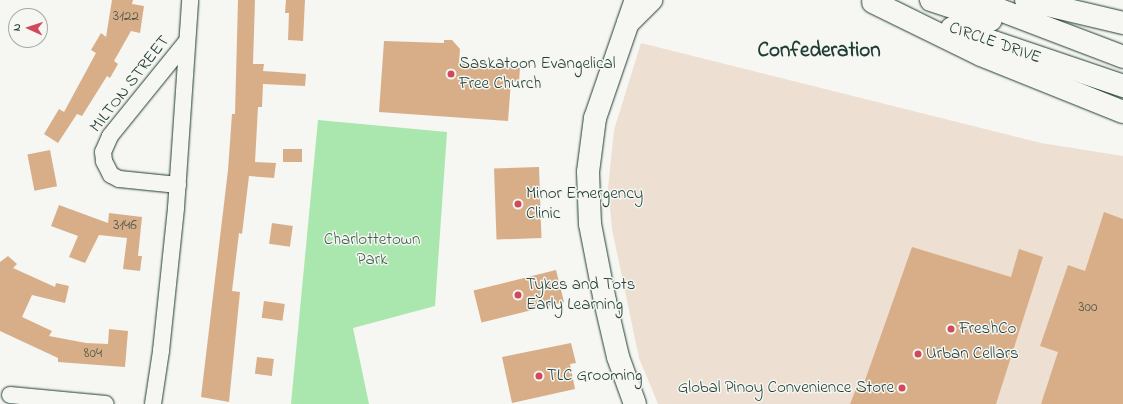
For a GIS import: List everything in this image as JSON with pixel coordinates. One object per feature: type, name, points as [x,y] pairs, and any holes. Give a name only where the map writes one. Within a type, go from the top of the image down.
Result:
[{"type":"main road","points":[[627,0],[628,23]]},
{"type":"main road","points":[[634,404],[611,328],[593,240],[588,197],[589,158],[595,118],[636,0]]},
{"type":"main road","points":[[628,23],[651,0]]},
{"type":"main road","points":[[931,0],[1039,36],[1071,39]]},
{"type":"main road","name":"CIRCLE DRIVE","points":[[974,0],[1071,39],[1123,57]]},
{"type":"main road","points":[[1026,0],[1123,23]]},
{"type":"main road","points":[[870,1],[981,55],[1123,112]]},
{"type":"main road","name":"CIRCLE DRIVE","points":[[870,1],[1123,86]]},
{"type":"street","name":"MILTON STREET","points":[[153,404],[162,344],[178,186],[186,42],[190,0]]},
{"type":"street","name":"MILTON STREET","points":[[178,186],[119,179],[111,175],[104,161],[103,152],[110,136],[186,42]]},
{"type":"street","points":[[10,395],[106,404]]},
{"type":"shaded area","points":[[641,43],[1041,143],[1123,156],[1123,404],[658,404],[639,358],[612,229],[608,188],[614,130]]},
{"type":"green space","name":"Charlottetown Park","points":[[318,120],[447,132],[435,306],[353,328],[369,404],[291,404]]},
{"type":"building","points":[[112,0],[133,0],[132,4],[144,6],[140,33],[131,31],[114,61],[118,64],[110,78],[107,76],[82,116],[77,114],[58,143],[44,134],[59,109],[64,112],[96,53],[91,50],[101,33],[106,37]]},
{"type":"building","points":[[238,0],[255,0],[253,64],[264,64],[263,71],[306,74],[305,86],[263,84],[262,107],[258,107],[255,162],[276,163],[274,178],[249,176],[242,234],[239,233],[232,291],[240,292],[229,402],[201,397],[228,170],[232,114],[235,114]]},
{"type":"building","points":[[286,0],[305,0],[303,41],[288,40],[289,13],[285,13]]},
{"type":"building","name":"Saskatoon Evangelical Free Church","points":[[444,40],[452,40],[460,49],[459,63],[520,68],[519,82],[511,81],[508,121],[379,112],[384,41],[444,43]]},
{"type":"building","points":[[283,149],[302,149],[302,162],[283,162]]},
{"type":"building","points":[[50,150],[57,186],[34,191],[27,154]]},
{"type":"building","name":"Minor Emergency Clinic","points":[[539,167],[541,238],[497,240],[494,169]]},
{"type":"building","points":[[59,205],[108,223],[109,213],[142,217],[138,256],[142,256],[140,271],[123,269],[127,238],[99,235],[85,263],[69,257],[78,236],[51,226]]},
{"type":"building","points":[[1104,212],[1123,219],[1123,404],[1041,404],[1058,352],[1040,346],[1068,265],[1085,271]]},
{"type":"building","points":[[272,223],[293,226],[290,247],[269,244]]},
{"type":"building","name":"FreshCo","points":[[912,247],[1011,277],[1019,249],[1043,257],[996,404],[850,404],[858,384],[863,386]]},
{"type":"building","points":[[8,256],[17,264],[13,268],[55,287],[56,283],[69,286],[65,303],[32,295],[22,317],[52,331],[49,336],[86,343],[108,344],[109,329],[128,331],[125,367],[58,362],[58,358],[0,331],[0,262]]},
{"type":"building","name":"Tykes and Tots Early Learning","points":[[556,270],[564,302],[482,323],[474,291]]},
{"type":"building","points":[[264,301],[285,304],[282,321],[262,318]]},
{"type":"building","name":"TLC Grooming","points":[[571,343],[576,363],[570,364],[575,389],[512,403],[502,357]]},
{"type":"building","points":[[257,357],[274,359],[272,376],[255,374]]},
{"type":"place","name":"Saskatoon Evangelical Free Church","points":[[451,74]]},
{"type":"place","name":"Minor Emergency Clinic","points":[[518,204]]},
{"type":"place","name":"Tykes and Tots Early Learning","points":[[518,295]]},
{"type":"place","name":"FreshCo","points":[[951,329]]},
{"type":"place","name":"Urban Cellars","points":[[918,354]]},
{"type":"place","name":"TLC Grooming","points":[[539,376]]},
{"type":"place","name":"Global Pinoy Convenience Store","points":[[902,388]]},
{"type":"district","name":"Confederation","points":[[819,51]]}]
